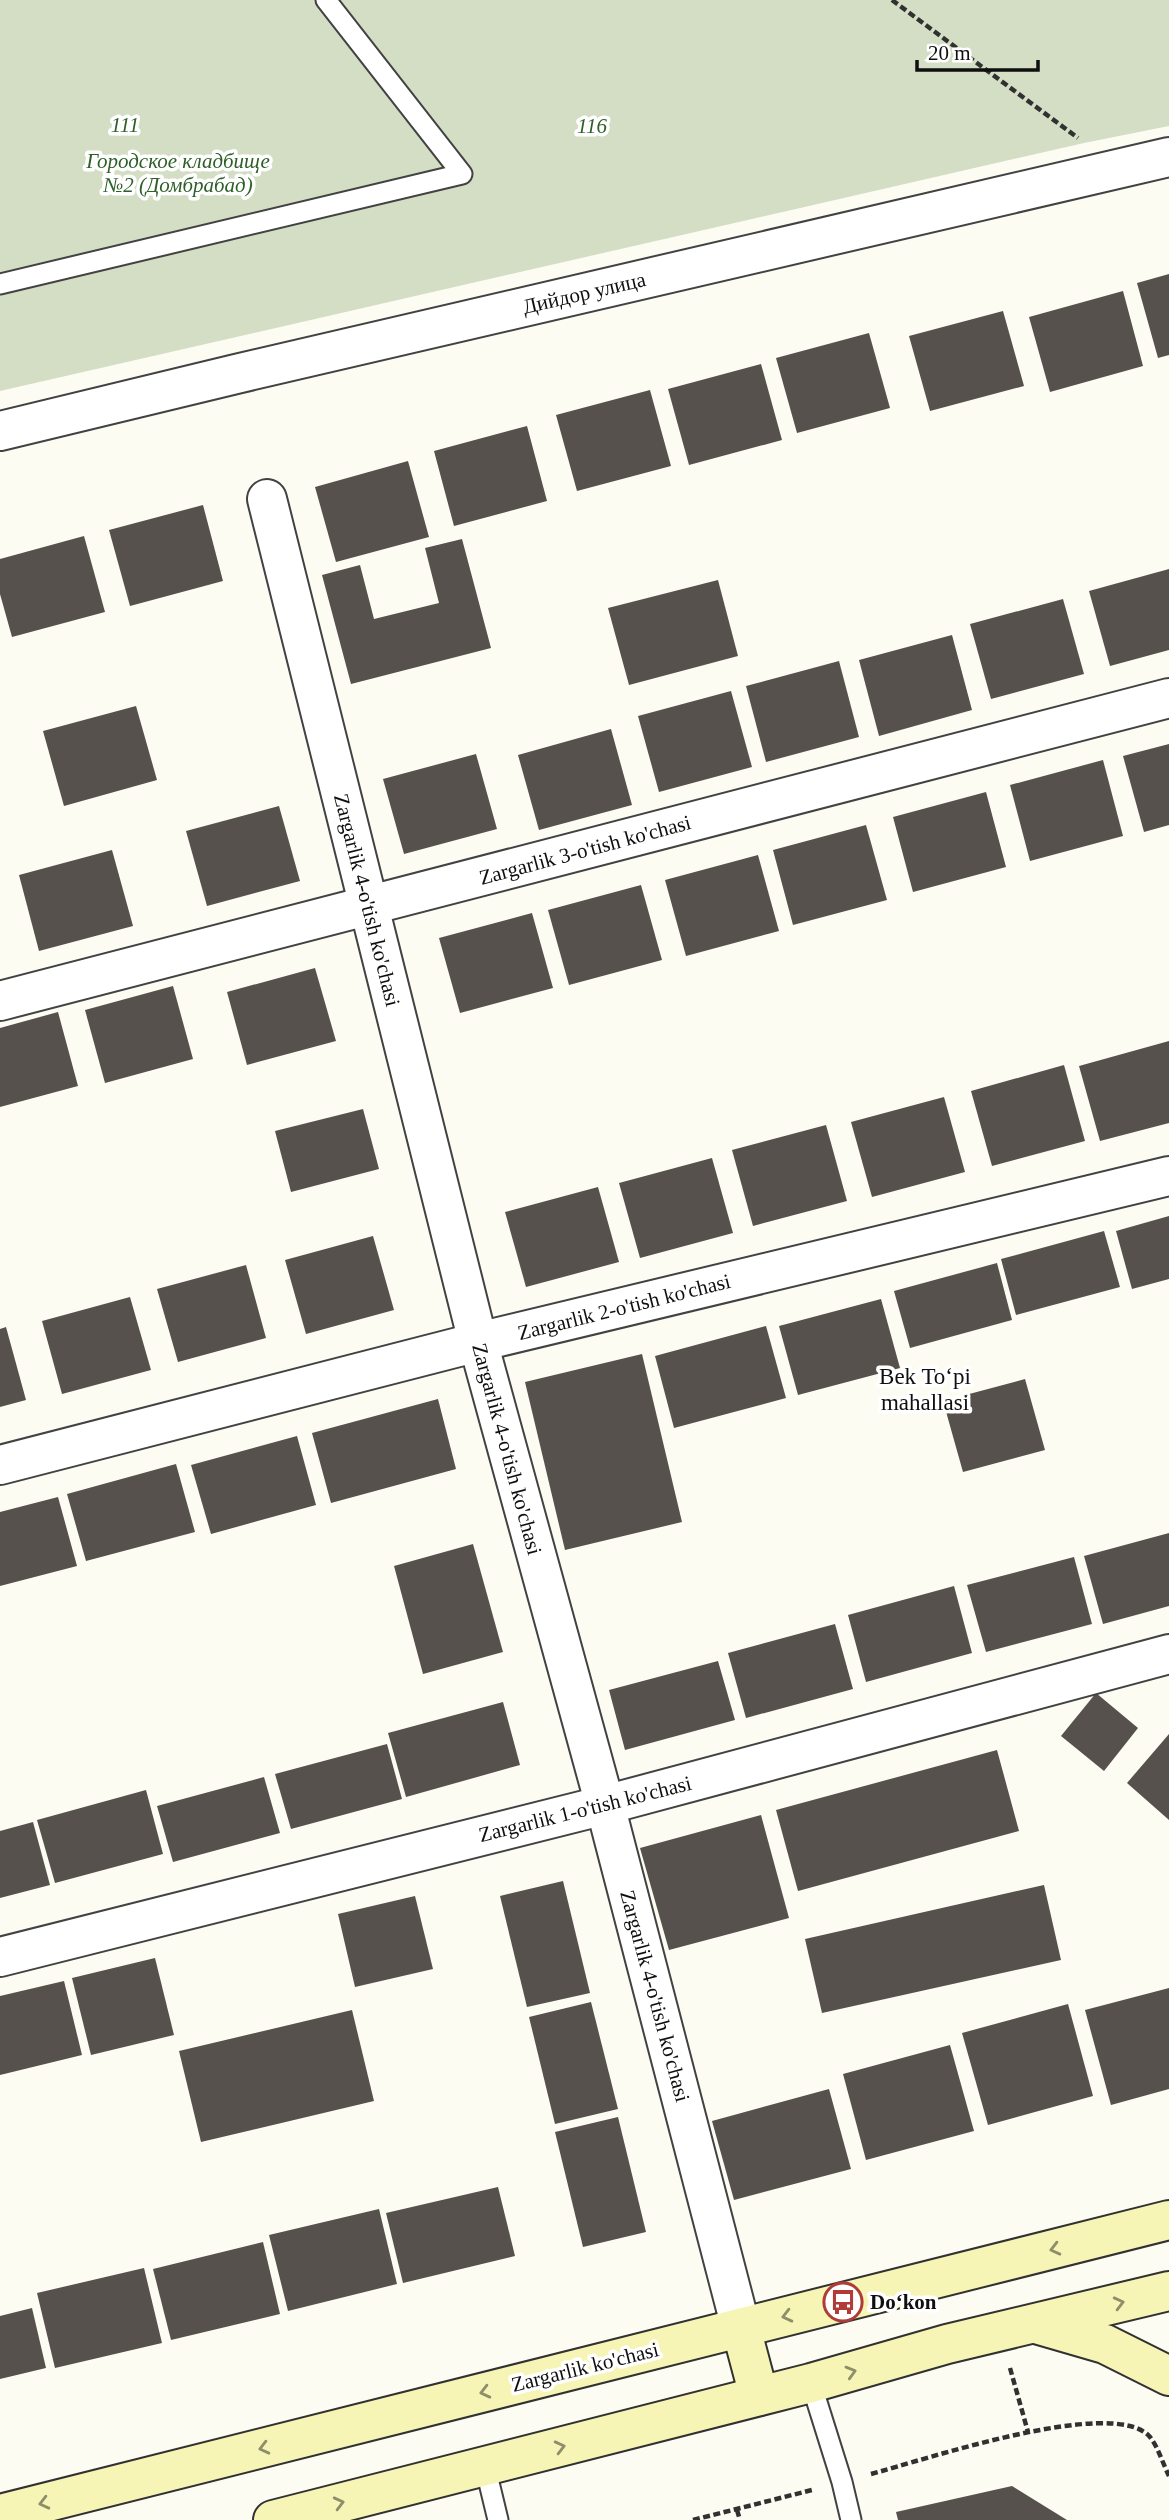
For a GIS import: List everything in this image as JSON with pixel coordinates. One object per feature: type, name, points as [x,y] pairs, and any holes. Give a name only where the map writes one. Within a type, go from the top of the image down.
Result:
[{"type":"main road","name":"Zargarlik ko'chasi","points":[[0,2514],[1169,2220]]},
{"type":"main road","points":[[294,2517],[811,2383],[947,2344],[1169,2291]]},
{"type":"main road","points":[[1034,2323],[1105,2344],[1169,2376]]},
{"type":"main road","name":"Zargarlik 4-o'tish ko'chasi","points":[[741,2328],[759,2396]]},
{"type":"street","name":"Дийдор улица","points":[[0,431],[1169,157]]},
{"type":"street","name":"Zargarlik 4-o'tish ko'chasi","points":[[267,499],[478,1342],[604,1805],[741,2328]]},
{"type":"street","name":"Zargarlik 3-o'tish ko'chasi","points":[[0,1001],[1169,698]]},
{"type":"street","name":"Zargarlik 2-o'tish ko'chasi","points":[[0,1465],[478,1342],[1169,1176]]},
{"type":"street","name":"Zargarlik 1-o'tish ko'chasi","points":[[0,1957],[604,1805],[1169,1654]]},
{"type":"lane","points":[[0,284],[462,174],[326,0]]},
{"type":"lane","points":[[811,2383],[851,2520]]},
{"type":"lane","points":[[485,2466],[498,2520]]},
{"type":"path","points":[[891,0],[1084,143]]},
{"type":"path","points":[[1011,2372],[1028,2432]]},
{"type":"path","points":[[693,2520],[1060,2425],[1104,2422],[1129,2426],[1150,2436],[1169,2476]]},
{"type":"path","points":[[737,2510],[740,2520]]},
{"type":"green space","name":"Городское кладбище №2 (Домбрабад)","points":[[0,0],[1169,0],[1169,126],[1084,143],[0,391]]},
{"type":"building","points":[[1169,274],[1169,355],[1158,358],[1137,283]]},
{"type":"building","points":[[1123,291],[1143,366],[1050,392],[1029,317]]},
{"type":"building","points":[[1003,311],[1024,386],[930,411],[909,336]]},
{"type":"building","points":[[869,333],[890,408],[797,433],[776,358]]},
{"type":"building","points":[[761,364],[782,440],[689,465],[668,389]]},
{"type":"building","points":[[650,390],[671,466],[577,491],[556,415]]},
{"type":"building","points":[[527,426],[547,501],[454,526],[434,451]]},
{"type":"building","points":[[408,461],[429,537],[336,562],[315,487]]},
{"type":"building","points":[[203,505],[223,581],[130,606],[109,530]]},
{"type":"building","points":[[84,536],[105,612],[12,637],[0,594],[0,559]]},
{"type":"building","points":[[462,539],[491,648],[351,684],[322,575],[360,565],[374,619],[439,603],[425,548]]},
{"type":"building","points":[[1169,569],[1169,650],[1110,666],[1089,591]]},
{"type":"building","points":[[718,580],[738,656],[629,685],[608,608]]},
{"type":"building","points":[[1063,599],[1084,674],[991,699],[970,624]]},
{"type":"building","points":[[952,635],[972,710],[879,736],[859,660]]},
{"type":"building","points":[[839,661],[859,737],[766,762],[746,686]]},
{"type":"building","points":[[731,691],[752,767],[659,792],[638,716]]},
{"type":"building","points":[[136,706],[157,780],[64,806],[43,731]]},
{"type":"building","points":[[611,729],[632,805],[539,830],[518,755]]},
{"type":"building","points":[[1169,744],[1169,825],[1144,832],[1123,756]]},
{"type":"building","points":[[476,754],[497,829],[404,854],[383,779]]},
{"type":"building","points":[[1103,760],[1123,836],[1030,861],[1010,785]]},
{"type":"building","points":[[986,792],[1006,867],[913,892],[893,817]]},
{"type":"building","points":[[279,806],[300,881],[207,906],[186,831]]},
{"type":"building","points":[[866,825],[887,900],[793,925],[773,850]]},
{"type":"building","points":[[112,850],[133,926],[39,951],[19,875]]},
{"type":"building","points":[[758,855],[779,931],[686,956],[665,880]]},
{"type":"building","points":[[641,885],[662,960],[569,985],[548,910]]},
{"type":"building","points":[[532,913],[553,988],[460,1013],[439,938]]},
{"type":"building","points":[[315,968],[336,1041],[247,1065],[227,992]]},
{"type":"building","points":[[173,986],[193,1059],[105,1083],[85,1010]]},
{"type":"building","points":[[58,1012],[78,1086],[0,1107],[0,1028]]},
{"type":"building","points":[[1169,1041],[1169,1123],[1100,1141],[1079,1066]]},
{"type":"building","points":[[1064,1065],[1085,1141],[992,1166],[971,1091]]},
{"type":"building","points":[[944,1097],[965,1172],[872,1197],[851,1122]]},
{"type":"building","points":[[363,1109],[379,1169],[291,1192],[275,1131]]},
{"type":"building","points":[[826,1125],[847,1201],[753,1226],[732,1150]]},
{"type":"building","points":[[712,1158],[733,1233],[640,1258],[619,1183]]},
{"type":"building","points":[[598,1187],[619,1262],[526,1287],[505,1212]]},
{"type":"building","points":[[1169,1216],[1169,1279],[1132,1289],[1116,1231]]},
{"type":"building","points":[[1104,1231],[1120,1287],[1016,1315],[1001,1259]]},
{"type":"building","points":[[373,1236],[394,1310],[306,1334],[285,1260]]},
{"type":"building","points":[[997,1263],[1012,1320],[910,1348],[894,1291]]},
{"type":"building","points":[[246,1265],[266,1338],[178,1362],[157,1289]]},
{"type":"building","points":[[130,1297],[151,1370],[62,1394],[42,1321]]},
{"type":"building","points":[[881,1299],[900,1368],[798,1395],[779,1326]]},
{"type":"building","points":[[766,1326],[786,1398],[674,1428],[655,1356]]},
{"type":"building","points":[[6,1327],[26,1400],[0,1407],[0,1329]]},
{"type":"building","points":[[642,1354],[682,1522],[565,1550],[525,1382]]},
{"type":"building","points":[[1025,1379],[1045,1450],[963,1472],[943,1401]]},
{"type":"building","points":[[438,1399],[456,1469],[331,1503],[312,1433]]},
{"type":"building","points":[[297,1436],[316,1505],[211,1534],[191,1465]]},
{"type":"building","points":[[176,1464],[195,1532],[86,1561],[67,1494]]},
{"type":"building","points":[[58,1497],[77,1566],[0,1586],[0,1512]]},
{"type":"building","points":[[1169,1533],[1169,1606],[1103,1624],[1084,1556]]},
{"type":"building","points":[[473,1544],[503,1652],[423,1674],[394,1566]]},
{"type":"building","points":[[1074,1557],[1092,1624],[986,1652],[967,1585]]},
{"type":"building","points":[[954,1586],[972,1653],[866,1682],[848,1615]]},
{"type":"building","points":[[835,1624],[853,1689],[746,1718],[728,1653]]},
{"type":"building","points":[[718,1661],[735,1720],[625,1750],[609,1690]]},
{"type":"building","points":[[1096,1693],[1138,1728],[1104,1771],[1061,1736]]},
{"type":"building","points":[[503,1702],[520,1765],[406,1797],[388,1733]]},
{"type":"building","points":[[1169,1734],[1169,1820],[1127,1783]]},
{"type":"building","points":[[387,1744],[402,1799],[291,1829],[275,1774]]},
{"type":"building","points":[[997,1750],[1019,1831],[798,1891],[776,1810]]},
{"type":"building","points":[[264,1777],[280,1833],[173,1862],[157,1806]]},
{"type":"building","points":[[146,1790],[163,1854],[55,1883],[37,1820]]},
{"type":"building","points":[[761,1815],[789,1918],[669,1950],[640,1848]]},
{"type":"building","points":[[33,1822],[50,1885],[0,1898],[0,1831]]},
{"type":"building","points":[[563,1881],[590,1993],[527,2007],[500,1896]]},
{"type":"building","points":[[1044,1885],[1061,1960],[822,2013],[805,1939]]},
{"type":"building","points":[[415,1896],[433,1969],[355,1987],[338,1914]]},
{"type":"building","points":[[155,1958],[174,2035],[91,2055],[72,1978]]},
{"type":"building","points":[[64,1981],[82,2055],[0,2075],[0,1996]]},
{"type":"building","points":[[1169,1988],[1169,2089],[1111,2105],[1085,2010]]},
{"type":"building","points":[[591,2002],[618,2109],[555,2124],[529,2017]]},
{"type":"building","points":[[1068,2004],[1093,2096],[988,2125],[962,2033]]},
{"type":"building","points":[[352,2010],[374,2101],[201,2142],[179,2051]]},
{"type":"building","points":[[950,2045],[974,2131],[866,2160],[843,2074]]},
{"type":"building","points":[[829,2089],[851,2169],[734,2200],[712,2121]]},
{"type":"building","points":[[618,2117],[646,2232],[583,2247],[555,2132]]},
{"type":"building","points":[[498,2187],[515,2256],[403,2283],[386,2213]]},
{"type":"building","points":[[379,2209],[397,2284],[288,2311],[269,2235]]},
{"type":"building","points":[[263,2242],[280,2314],[171,2340],[153,2269]]},
{"type":"building","points":[[144,2268],[162,2343],[55,2368],[37,2293]]},
{"type":"building","points":[[32,2308],[46,2368],[0,2379],[0,2316]]},
{"type":"building","points":[[1012,2486],[1067,2520],[898,2520],[896,2512]]},
{"type":"place","name":"Doʻkon","points":[[843,2302]]},
{"type":"district","name":"Bek Toʻpi mahallasi","points":[[925,1389]]},
{"type":"park label","name":"111","points":[[125,125]]},
{"type":"park label","name":"116","points":[[592,126]]}]
